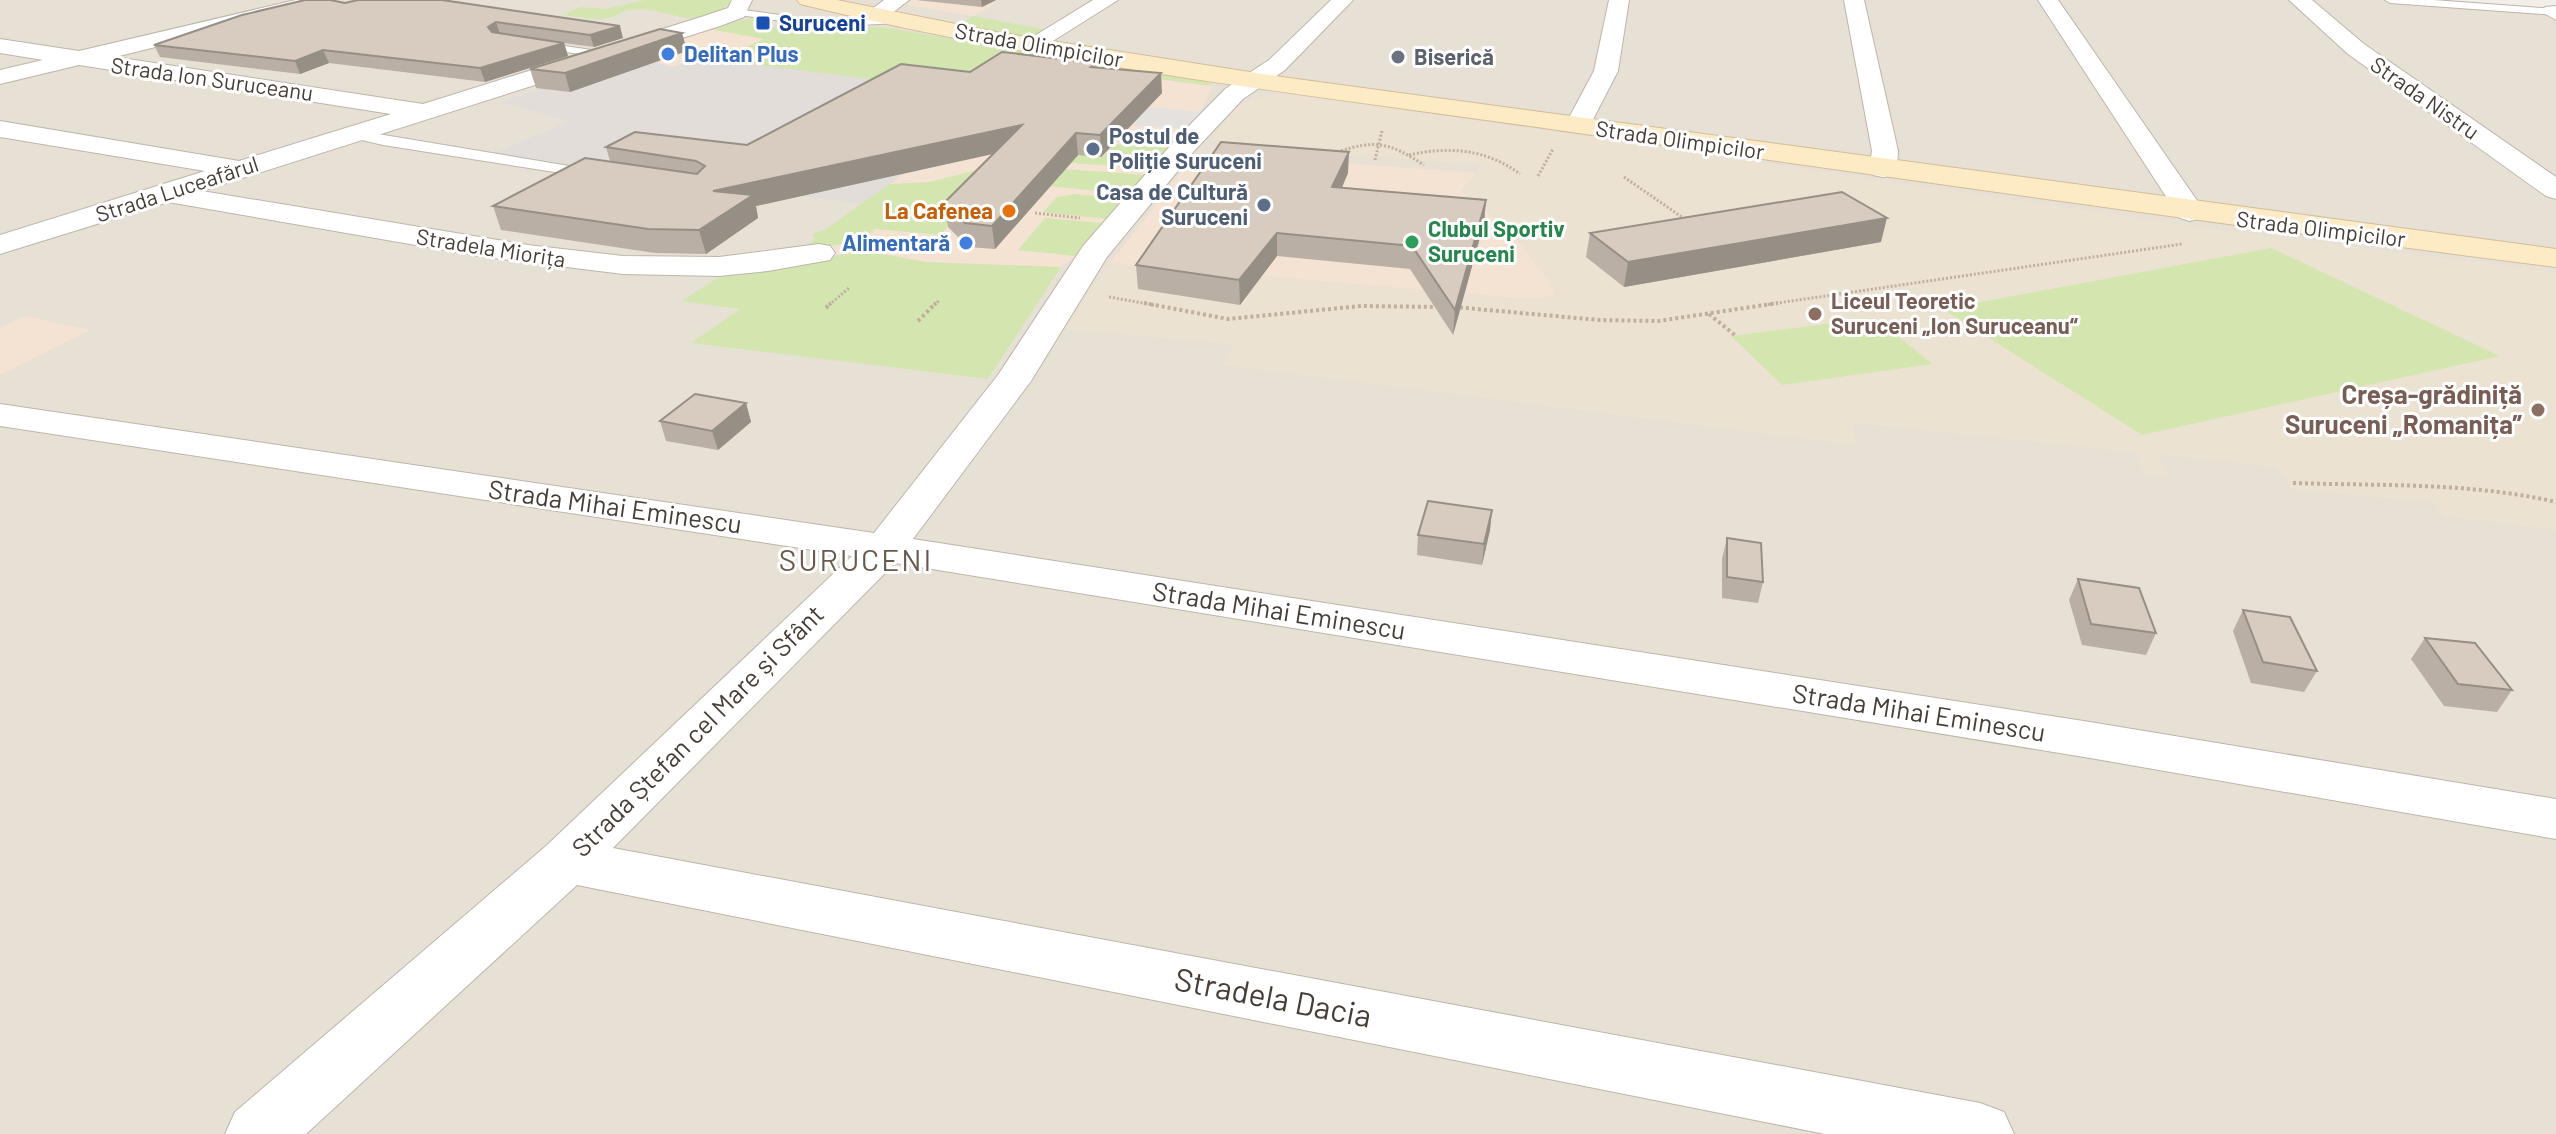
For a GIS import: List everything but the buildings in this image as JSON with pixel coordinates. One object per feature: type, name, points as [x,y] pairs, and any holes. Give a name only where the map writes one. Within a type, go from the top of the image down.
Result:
[{"type":"main road","name":"Strada Olimpicilor","points":[[807,0],[890,12],[1029,46],[2190,212],[2556,258]]},
{"type":"street","points":[[0,77],[323,0]]},
{"type":"street","points":[[1029,46],[1108,0]]},
{"type":"street","name":"Strada Ștefan cel Mare și Sfânt","points":[[259,1134],[566,861],[885,548],[1013,381],[1094,253],[1186,144],[1234,94],[1277,65],[1343,0]]},
{"type":"street","points":[[1578,125],[1606,71],[1619,0]]},
{"type":"street","points":[[1854,0],[1885,151],[1883,169]]},
{"type":"street","points":[[2048,0],[2190,212]]},
{"type":"street","name":"Strada Nistru","points":[[2299,0],[2356,49],[2556,190]]},
{"type":"street","name":"Strada Luceafărul","points":[[5,242],[605,55],[739,6]]},
{"type":"street","name":"Strada Ion Suruceanu","points":[[0,46],[424,112]]},
{"type":"street","points":[[0,129],[241,169]]},
{"type":"street","name":"Stradela Miorița","points":[[166,193],[595,264],[708,269],[819,253]]},
{"type":"street","name":"Strada Mihai Eminescu","points":[[0,415],[885,548],[2075,738],[2556,819]]},
{"type":"street","name":"Stradela Dacia","points":[[566,861],[1980,1134]]},
{"type":"lane","points":[[2390,0],[2555,13]]},
{"type":"lane","points":[[739,6],[824,24],[890,12]]},
{"type":"lane","name":"Strada Luceafărul","points":[[531,44],[605,55]]},
{"type":"lane","name":"Strada Luceafărul","points":[[354,134],[610,176]]},
{"type":"path","points":[[1375,160],[1382,131]]},
{"type":"path","points":[[1326,157],[1366,142],[1379,142],[1391,143],[1424,165]]},
{"type":"path","points":[[1409,155],[1426,150],[1468,151],[1504,160],[1520,174]]},
{"type":"path","points":[[1624,177],[1697,228]]},
{"type":"path","points":[[1073,289],[1228,319],[1361,306],[1480,308],[1599,320],[1658,321],[2196,242]]},
{"type":"path","points":[[826,308],[849,288]]},
{"type":"path","points":[[918,321],[940,300]]},
{"type":"path","points":[[1708,313],[1736,336]]},
{"type":"path","points":[[2293,483],[2414,484],[2533,495],[2556,502]]},
{"type":"shaded area","points":[[0,0],[2436,0],[2556,9],[2556,1134],[0,1134]]},
{"type":"shaded area","points":[[914,0],[964,0],[995,4],[974,16],[907,5]]},
{"type":"shaded area","points":[[703,28],[766,39],[721,58],[706,55],[674,67],[621,55]]},
{"type":"shaded area","points":[[732,53],[764,58],[753,64],[893,82],[950,163],[904,174],[861,204],[494,154],[569,121],[500,102],[631,57],[674,67],[706,55],[721,58]]},
{"type":"shaded area","points":[[1133,76],[1213,86],[1200,112],[1075,256],[1061,267],[926,262],[865,251],[819,257],[800,251],[815,239],[812,234],[826,229],[904,174],[950,163]]},
{"type":"shaded area","name":"Liceul Teoretic Suruceni „Ion Suruceanu“","points":[[1289,93],[2207,228],[2556,272],[2556,530],[2445,516],[2434,502],[2293,490],[2276,467],[2156,454],[2170,477],[2146,474],[2133,452],[1853,423],[1856,445],[1223,365],[1233,344],[1064,329],[1110,263],[1530,299],[1555,295],[1549,281],[1510,230],[1461,191],[1482,165],[1228,145],[1212,140],[1238,105],[1271,94]]},
{"type":"shaded area","points":[[1149,107],[1200,112],[1185,129],[1132,125]]},
{"type":"shaded area","points":[[1212,153],[1476,173],[1461,191],[1510,230],[1549,281],[1555,296],[1530,299],[1110,263],[1194,156]]},
{"type":"shaded area","points":[[25,316],[90,330],[0,375],[0,328]]},
{"type":"green space","points":[[645,0],[730,2],[706,18],[694,19],[644,9],[601,19],[563,15],[580,7],[605,9]]},
{"type":"green space","points":[[974,16],[1052,31],[1030,40],[957,25]]},
{"type":"green space","points":[[752,18],[755,20],[753,24],[785,29],[881,27],[1205,81],[1213,86],[1011,60],[958,90],[751,64],[762,58],[732,53],[764,39],[703,28]]},
{"type":"green space","points":[[1031,143],[1101,157],[1114,144],[1168,148],[1150,169],[1037,160]]},
{"type":"green space","points":[[993,166],[1144,175],[1128,194],[988,180],[962,188],[931,212],[958,216],[940,235],[875,229],[861,241],[800,251],[815,239],[812,234],[826,229],[889,184],[930,182]]},
{"type":"green space","points":[[1075,194],[1124,199],[1107,219],[1043,212],[1057,197]]},
{"type":"green space","points":[[1045,218],[1101,223],[1075,256],[1018,250]]},
{"type":"green space","points":[[2271,248],[2500,356],[2142,435],[1943,309]]},
{"type":"green space","points":[[865,251],[926,262],[1061,267],[988,379],[691,343],[740,309],[681,301],[724,274]]},
{"type":"green space","points":[[1874,318],[1933,364],[1782,385],[1731,336]]},
{"type":"place","name":"Suruceni","points":[[763,23]]},
{"type":"place","name":"Delitan Plus","points":[[668,54]]},
{"type":"place","name":"Biserică","points":[[1398,57]]},
{"type":"place","name":"Postul de Poliție Suruceni","points":[[1093,149]]},
{"type":"place","name":"Casa de Cultură Suruceni","points":[[1264,205]]},
{"type":"place","name":"La Cafenea","points":[[1009,211]]},
{"type":"place","name":"Clubul Sportiv Suruceni","points":[[1412,242]]},
{"type":"place","name":"Alimentară","points":[[966,243]]},
{"type":"place","name":"Liceul Teoretic Suruceni „Ion Suruceanu“","points":[[1815,314]]},
{"type":"place","name":"Creșa-grădiniță Suruceni „Romanița”","points":[[2538,410]]},
{"type":"district","name":"SURUCENI","points":[[856,561]]}]
